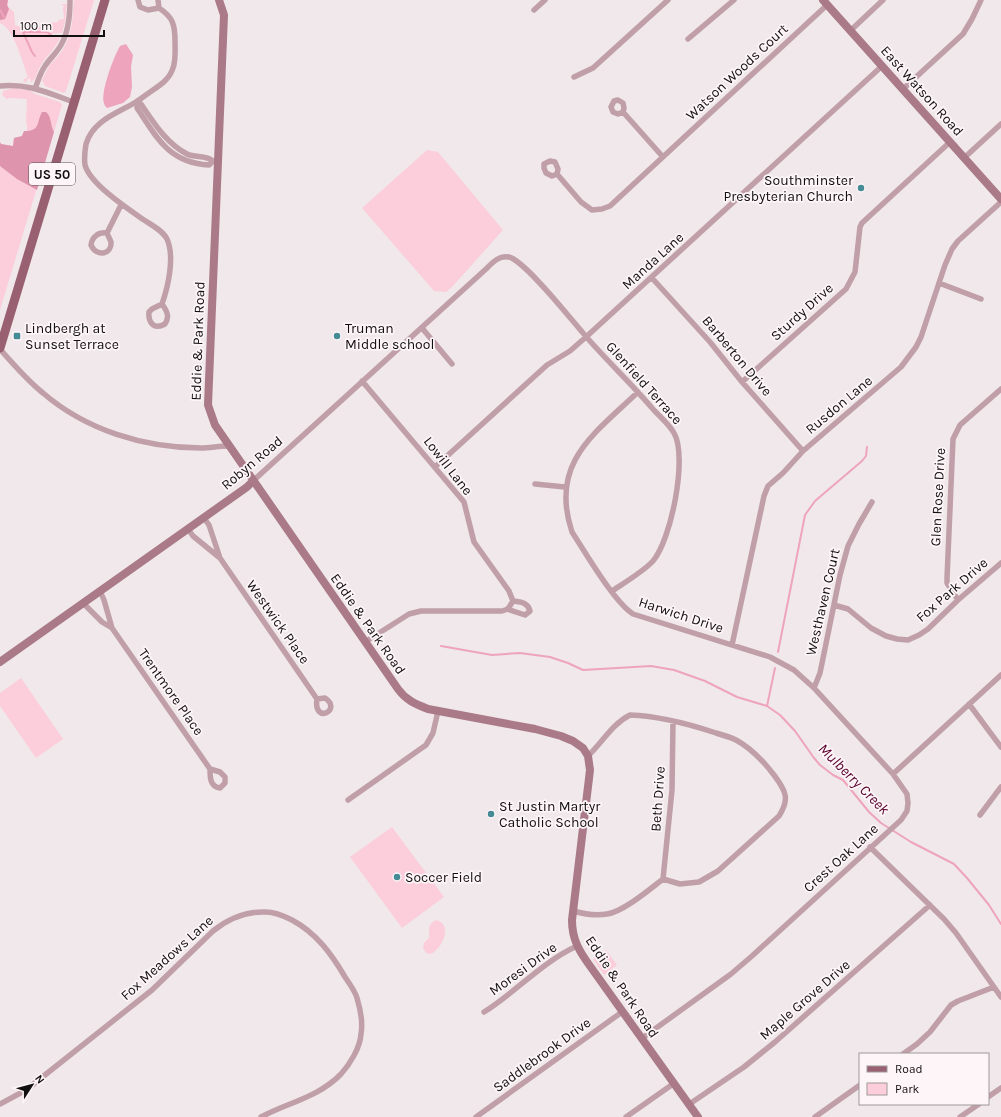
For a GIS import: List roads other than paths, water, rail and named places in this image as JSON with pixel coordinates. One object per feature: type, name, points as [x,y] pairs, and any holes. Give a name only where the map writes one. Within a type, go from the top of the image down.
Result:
[{"type":"main road","name":"US 50","points":[[0,348],[105,0]]},
{"type":"street","points":[[35,89],[45,65],[63,42],[69,19],[70,0]]},
{"type":"street","points":[[138,0],[140,6],[148,10],[159,8]]},
{"type":"street","points":[[158,0],[159,8],[170,17],[175,27],[175,63],[170,74],[164,82],[137,103],[104,120],[98,125],[92,131],[86,143],[84,156],[85,164],[88,170],[98,183],[121,205],[167,237],[170,248],[170,264],[168,287],[162,304]]},
{"type":"street","name":"Eddie & Park Road","points":[[219,0],[224,15],[216,161],[208,405],[215,425],[228,446],[402,694],[412,702],[428,709],[557,734],[583,748],[588,756],[590,774],[573,911],[573,932],[577,946],[641,1039],[698,1117]]},
{"type":"street","points":[[534,10],[545,0]]},
{"type":"street","points":[[574,77],[593,68],[668,0]]},
{"type":"street","points":[[688,39],[734,0]]},
{"type":"street","points":[[850,30],[883,0]]},
{"type":"street","points":[[903,89],[963,34],[981,0]]},
{"type":"street","name":"East Watson Road","points":[[825,2],[1001,200]]},
{"type":"street","name":"Watson Woods Court","points":[[557,174],[578,198],[592,210],[610,206],[825,2]]},
{"type":"street","name":"Manda Lane","points":[[436,467],[547,365],[570,351],[652,278],[882,66]]},
{"type":"street","points":[[0,86],[11,84],[21,85],[74,102]]},
{"type":"street","points":[[137,103],[137,108],[157,138],[171,152],[185,161],[199,164],[209,165],[216,161]]},
{"type":"street","points":[[623,112],[663,157]]},
{"type":"street","points":[[964,158],[1001,124]]},
{"type":"street","name":"Sturdy Drive","points":[[742,382],[846,289],[855,272],[860,227],[862,223],[950,142]]},
{"type":"street","name":"Rusdon Lane","points":[[732,645],[764,496],[768,486],[803,452],[901,368],[916,347],[921,336],[945,264],[952,249],[958,241],[1001,200]]},
{"type":"street","points":[[107,233],[121,205]]},
{"type":"street","name":"Glenfield Terrace","points":[[500,258],[509,257],[529,272],[674,433],[678,443],[679,475],[672,512],[662,548],[649,564],[612,591]]},
{"type":"street","name":"Robyn Road","points":[[0,662],[254,482],[362,381],[500,258]]},
{"type":"street","name":"Barberton Drive","points":[[652,278],[710,342],[742,382],[803,452]]},
{"type":"street","points":[[939,283],[981,299]]},
{"type":"street","points":[[422,328],[452,364]]},
{"type":"street","points":[[0,348],[44,394],[88,423],[107,432],[140,441],[174,446],[201,448],[228,446]]},
{"type":"street","name":"Lowill Lane","points":[[362,381],[464,502],[474,542],[509,591],[513,601]]},
{"type":"street","name":"Glen Rose Drive","points":[[958,600],[947,583],[946,578],[953,439],[960,425],[1001,389]]},
{"type":"street","name":"Harwich Drive","points":[[638,392],[589,438],[576,457],[565,487],[567,515],[572,532],[612,591],[628,611],[633,614],[770,657],[794,670],[814,688],[893,774]]},
{"type":"street","points":[[535,484],[565,487]]},
{"type":"street","name":"Westhaven Court","points":[[814,688],[820,673],[848,546],[872,502]]},
{"type":"street","name":"Westwick Place","points":[[204,518],[209,525],[220,558],[317,699]]},
{"type":"street","name":"Westwick Place","points":[[188,529],[193,536],[220,558]]},
{"type":"street","name":"Fox Park Drive","points":[[834,605],[848,609],[872,628],[886,636],[908,640],[928,629],[958,600],[1001,563]]},
{"type":"street","name":"Trentmore Place","points":[[100,591],[112,628],[210,769]]},
{"type":"street","points":[[365,642],[409,614],[421,611],[502,611],[511,606],[513,601],[528,605],[530,611],[525,615],[507,609]]},
{"type":"street","name":"Trentmore Place","points":[[83,603],[102,622],[112,628]]},
{"type":"street","points":[[893,774],[1001,675]]},
{"type":"street","points":[[969,704],[1001,747]]},
{"type":"street","points":[[348,800],[426,745],[434,729],[438,711]]},
{"type":"street","points":[[573,911],[588,914],[609,914],[627,905],[663,879],[680,884],[690,884],[699,882],[712,875],[779,816],[784,808],[786,795],[773,774],[752,752],[736,740],[692,725],[673,721],[630,715],[625,717],[588,756]]},
{"type":"street","name":"Beth Drive","points":[[663,879],[672,790],[673,721]]},
{"type":"street","name":"Crest Oak Lane","points":[[641,1039],[731,974],[901,820],[907,811],[907,794],[893,774]]},
{"type":"street","points":[[980,815],[1001,787]]},
{"type":"street","points":[[870,847],[930,904],[956,933],[1001,997]]},
{"type":"street","name":"Maple Grove Drive","points":[[688,1105],[744,1066],[775,1042],[930,904]]},
{"type":"street","name":"Fox Meadows Lane","points":[[0,1104],[26,1090],[147,995],[223,923],[251,913],[267,912],[284,916],[303,926],[317,937],[333,957],[357,997],[361,1016],[361,1035],[354,1056],[341,1074],[325,1087],[304,1099],[261,1117]]},
{"type":"street","name":"Moresi Drive","points":[[484,1012],[502,1000],[549,963],[577,946]]},
{"type":"street","points":[[904,1053],[930,1032],[951,1006],[958,1001],[994,987]]},
{"type":"street","name":"Saddlebrook Drive","points":[[476,1117],[622,1012]]},
{"type":"street","points":[[626,1117],[673,1084]]},
{"type":"street","points":[[815,1117],[859,1086]]},
{"type":"street","points":[[989,1096],[1001,1088]]},
{"type":"street","points":[[960,1117],[978,1105]]},
{"type":"waterway","points":[[0,10],[4,17]]},
{"type":"waterway","points":[[35,56],[23,32],[47,32],[51,35]]},
{"type":"waterway","points":[[778,652],[805,515],[815,501],[862,461],[866,456],[867,447]]},
{"type":"waterway","name":"Mulberry Creek","points":[[441,646],[492,655],[520,653],[550,657],[583,670],[651,666],[674,670],[705,681],[737,697],[767,706],[780,715],[795,731],[820,765],[833,775],[843,780],[869,812],[881,823],[911,842],[954,864],[989,905],[1001,924]]},
{"type":"waterway","points":[[767,706],[775,668]]},
{"type":"place","name":"Southminster Presbyterian Church","points":[[861,188]]},
{"type":"place","name":"Lindbergh at Sunset Terrace","points":[[17,336]]},
{"type":"place","name":"Truman Middle school","points":[[337,336]]},
{"type":"place","name":"St Justin Martyr Catholic School","points":[[491,814]]},
{"type":"place","name":"Soccer Field","points":[[397,877]]}]
